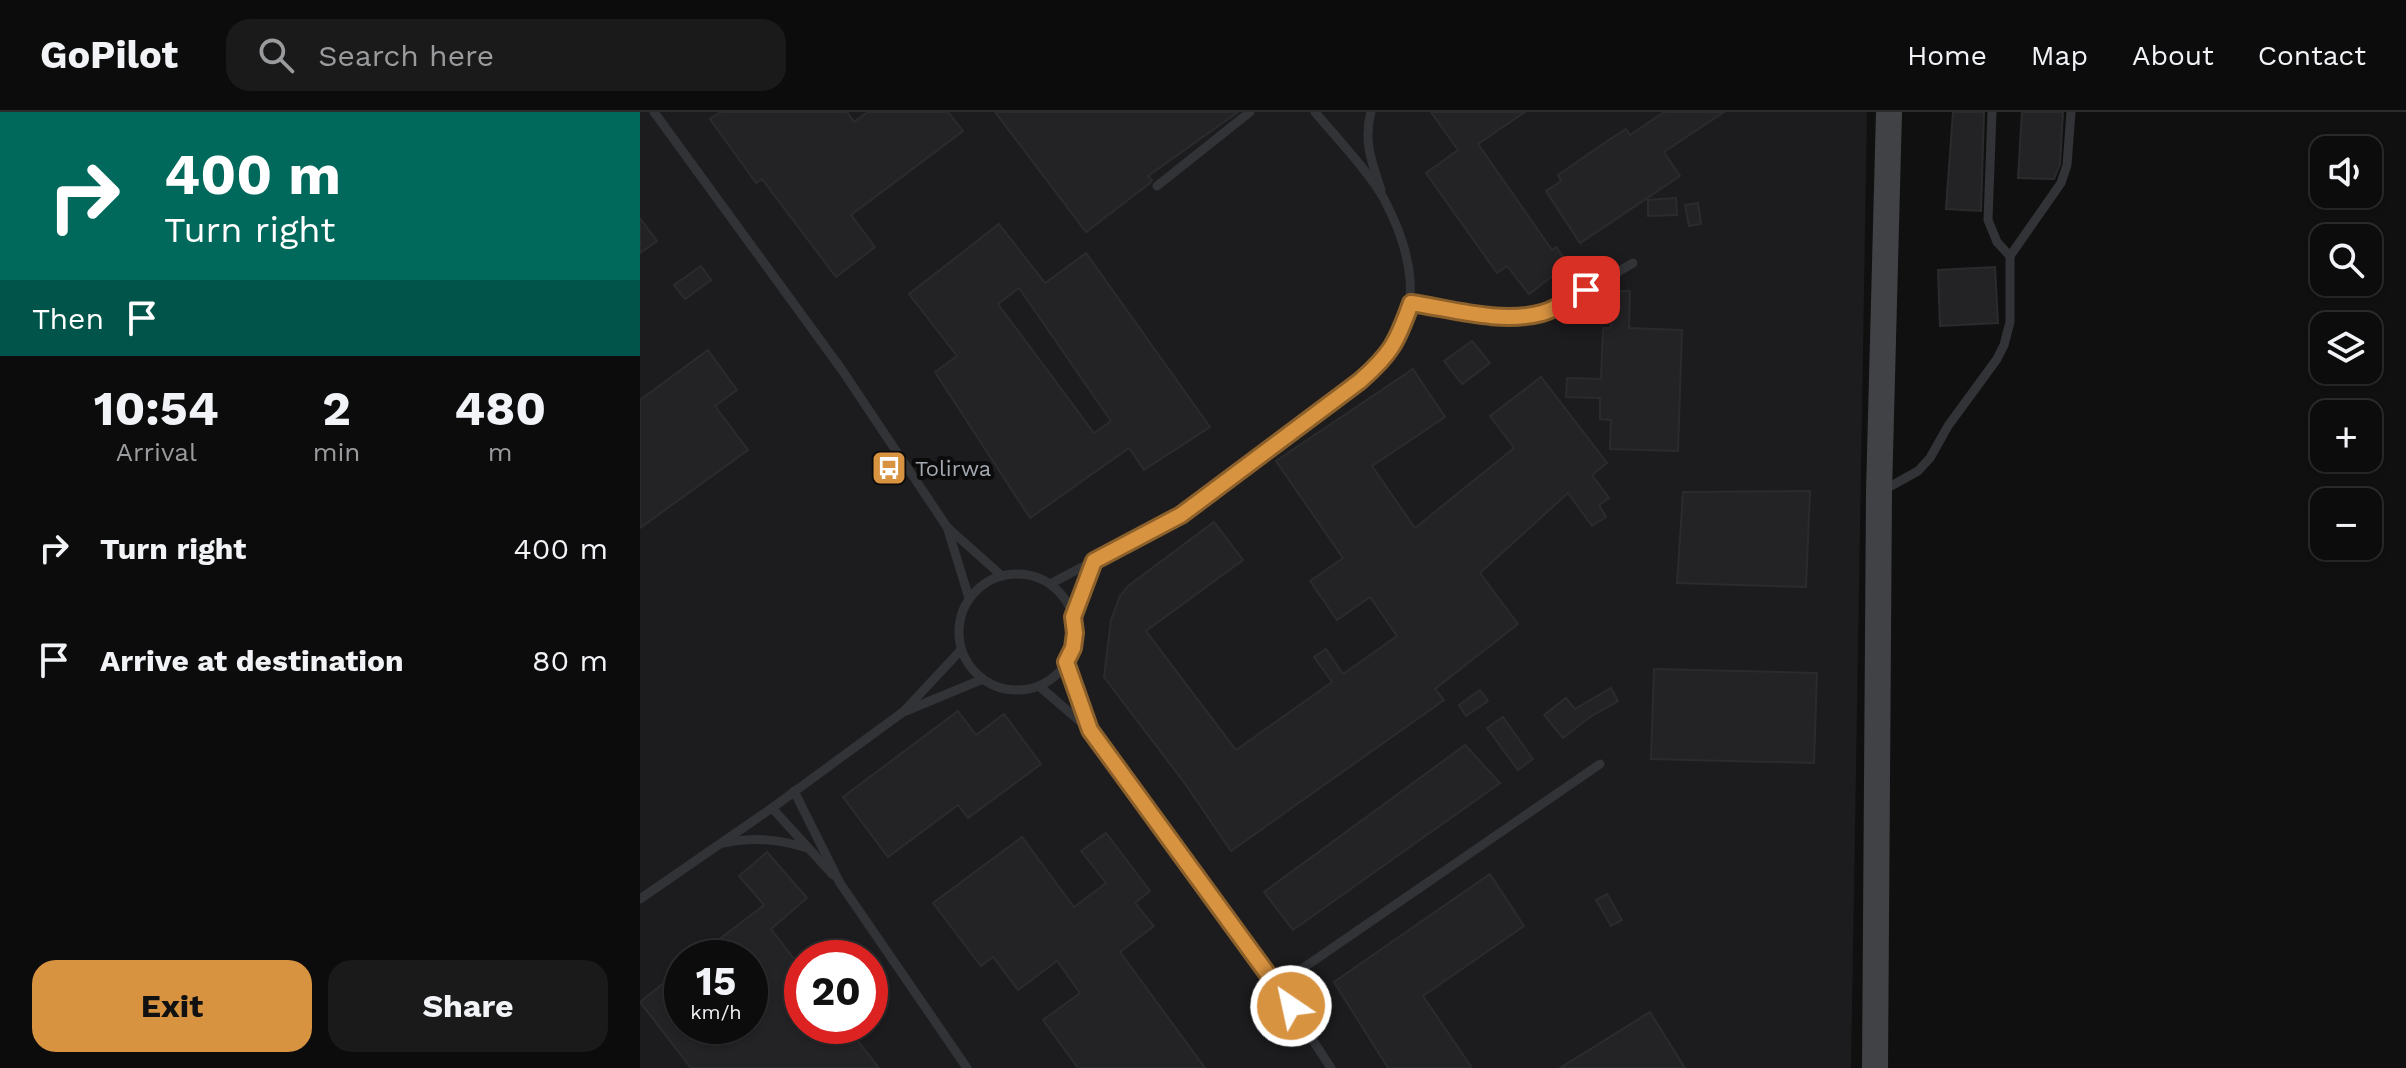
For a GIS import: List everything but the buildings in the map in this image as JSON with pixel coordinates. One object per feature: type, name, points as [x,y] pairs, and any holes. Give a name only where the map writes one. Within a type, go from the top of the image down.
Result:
[{"type":"main road","points":[[1875,1068],[1879,492],[1889,112]]},
{"type":"lane","points":[[654,112],[842,370],[947,527],[1002,576]]},
{"type":"lane","points":[[1157,186],[1250,112]]},
{"type":"lane","points":[[1050,584],[1181,515],[1385,359],[1400,334],[1411,303],[1408,261],[1368,150],[1367,127],[1371,112]]},
{"type":"lane","points":[[1992,112],[1988,220],[1997,242],[2010,256]]},
{"type":"lane","points":[[1879,492],[1918,471],[1930,458],[1948,426],[1997,359],[2010,322],[2010,256],[2061,183],[2067,165],[2071,112]]},
{"type":"lane","points":[[1319,113],[1383,197]]},
{"type":"lane","points":[[1411,303],[1524,317],[1545,312],[1633,263]]},
{"type":"lane","points":[[947,527],[969,598]]},
{"type":"lane","points":[[1073,617],[1094,561]]},
{"type":"lane","points":[[1018,574],[1050,584],[1064,598],[1073,617],[1073,648],[1066,662],[1054,676],[1039,686],[1020,690],[1000,688],[983,679],[966,661],[961,650],[960,623],[969,598],[984,584],[1002,576],[1018,574]]},
{"type":"lane","points":[[640,899],[903,712],[961,650]]},
{"type":"lane","points":[[1066,662],[1090,730]]},
{"type":"lane","points":[[903,712],[983,679]]},
{"type":"lane","points":[[1039,686],[1090,730],[1277,986],[1331,1068]]},
{"type":"lane","points":[[1277,986],[1600,764]]},
{"type":"lane","points":[[794,791],[840,883]]},
{"type":"lane","points":[[772,808],[840,883],[967,1068]]},
{"type":"lane","points":[[720,843],[748,838],[769,839],[809,848]]},
{"type":"shaded area","points":[[640,112],[1867,112],[1851,1068],[640,1068]]},
{"type":"place","name":"Tolirwa","points":[[889,468]]},
{"type":"route","points":[[1291,1006],[1090,730],[1066,662],[1073,648],[1073,617],[1094,561],[1181,515],[1360,381],[1385,359],[1400,334],[1411,303],[1524,317],[1545,312],[1586,290]]}]
